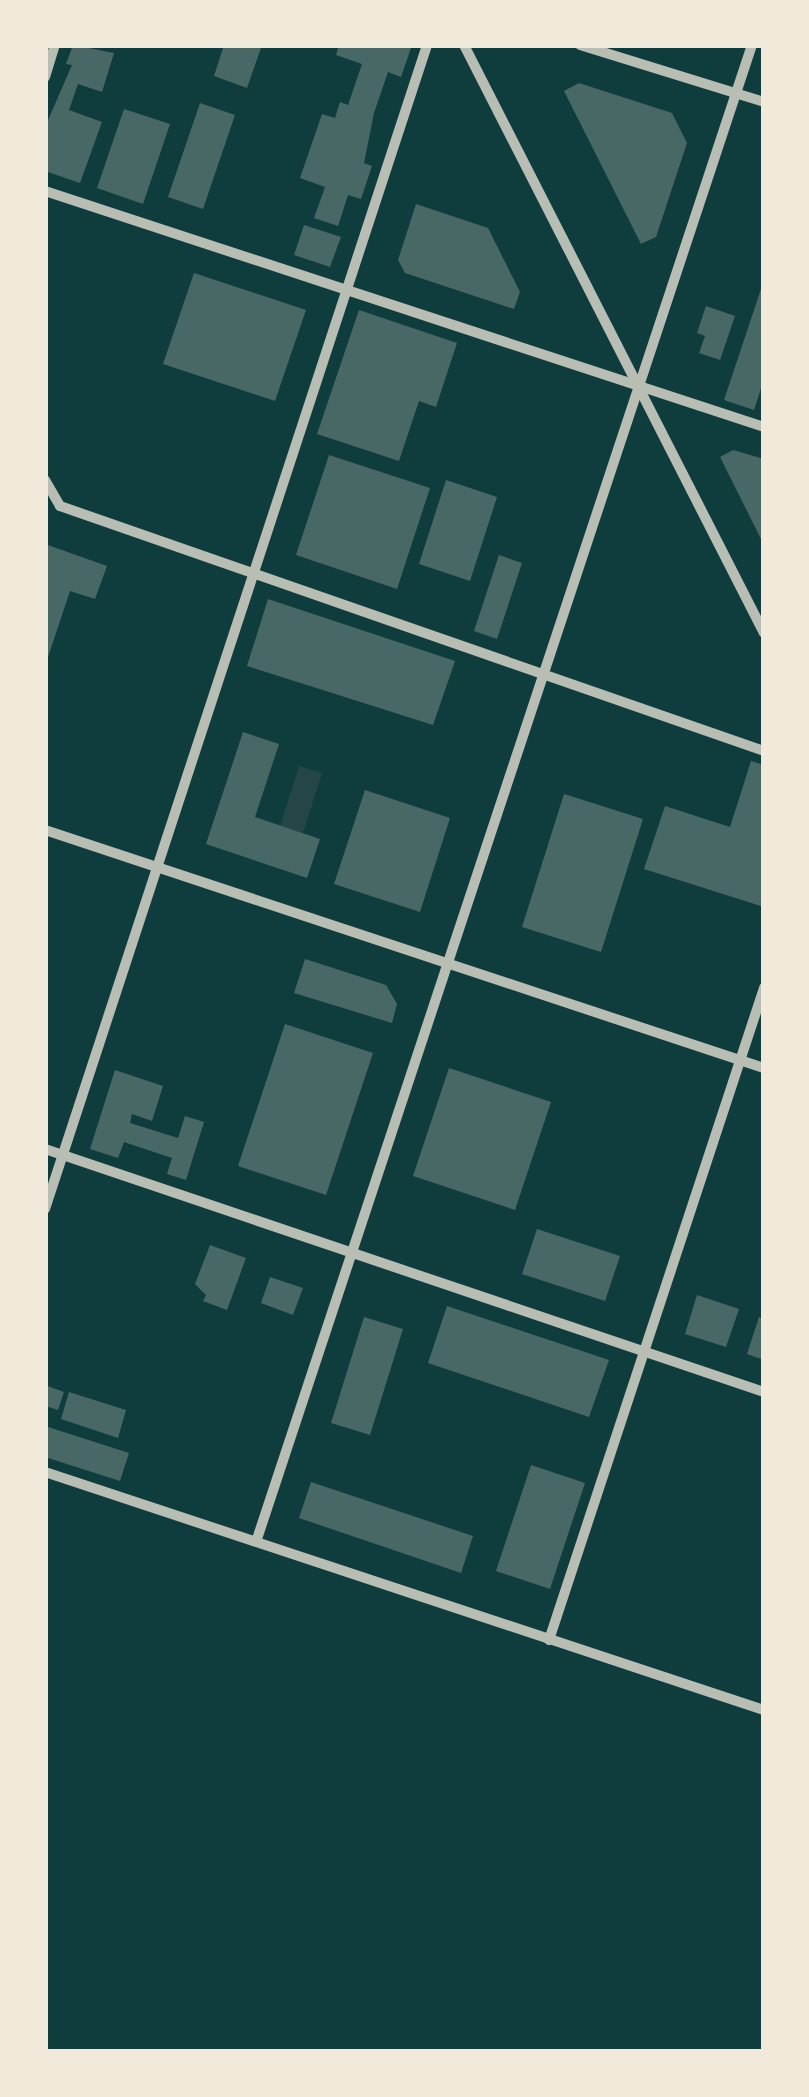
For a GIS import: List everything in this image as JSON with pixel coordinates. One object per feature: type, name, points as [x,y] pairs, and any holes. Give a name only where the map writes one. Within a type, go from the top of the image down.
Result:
[{"type":"street","points":[[45,77],[55,45]]},
{"type":"street","points":[[45,1208],[427,45]]},
{"type":"street","points":[[464,45],[764,633]]},
{"type":"street","points":[[580,45],[764,102]]},
{"type":"street","points":[[257,1538],[752,45]]},
{"type":"street","points":[[45,191],[346,286],[764,427]]},
{"type":"street","points":[[45,480],[60,506],[764,751]]},
{"type":"street","points":[[45,830],[764,1068]]},
{"type":"street","points":[[549,1640],[764,988]]},
{"type":"street","points":[[45,1149],[764,1392]]},
{"type":"street","points":[[45,1472],[257,1538],[764,1710]]},
{"type":"shaded area","points":[[299,766],[322,773],[303,833],[280,826]]},
{"type":"building","points":[[73,45],[114,53],[102,92],[78,84],[69,110],[102,122],[80,183],[45,171],[45,127],[72,65],[66,64]]},
{"type":"building","points":[[224,45],[262,45],[247,88],[214,76]]},
{"type":"building","points":[[339,45],[412,45],[401,77],[388,72],[374,113],[364,163],[372,166],[361,199],[348,195],[338,226],[314,218],[325,187],[300,178],[322,114],[335,118],[340,102],[348,105],[362,64],[336,55]]},
{"type":"building","points":[[579,83],[672,113],[687,143],[656,237],[641,244],[564,91]]},
{"type":"building","points":[[200,103],[235,115],[203,209],[168,197]]},
{"type":"building","points":[[124,109],[170,124],[143,204],[97,188]]},
{"type":"building","points":[[416,204],[488,228],[520,292],[514,309],[405,273],[398,260]]},
{"type":"building","points":[[304,225],[341,237],[330,267],[294,255]]},
{"type":"building","points":[[194,273],[306,310],[275,401],[163,364]]},
{"type":"building","points":[[761,289],[764,379],[754,410],[724,400]]},
{"type":"building","points":[[706,306],[735,316],[720,360],[699,353],[705,336],[697,333]]},
{"type":"building","points":[[359,310],[457,343],[436,407],[419,401],[399,461],[317,434]]},
{"type":"building","points":[[733,450],[764,459],[764,545],[720,457]]},
{"type":"building","points":[[329,455],[430,488],[397,589],[296,555]]},
{"type":"building","points":[[446,480],[497,497],[470,581],[419,564]]},
{"type":"building","points":[[45,544],[107,566],[95,599],[70,591],[46,663]]},
{"type":"building","points":[[499,555],[522,563],[497,639],[474,631]]},
{"type":"building","points":[[268,599],[455,661],[433,725],[247,666]]},
{"type":"building","points":[[243,732],[279,744],[255,817],[320,839],[307,878],[206,844]]},
{"type":"building","points":[[751,761],[764,765],[764,907],[644,869],[665,806],[730,827]]},
{"type":"building","points":[[365,790],[450,818],[420,912],[334,884]]},
{"type":"building","points":[[564,794],[643,819],[601,952],[522,927]]},
{"type":"building","points":[[305,959],[386,985],[397,1004],[392,1023],[294,993]]},
{"type":"building","points":[[285,1024],[373,1053],[326,1195],[238,1166]]},
{"type":"building","points":[[449,1068],[551,1102],[515,1210],[413,1176]]},
{"type":"building","points":[[115,1070],[163,1086],[152,1121],[132,1114],[130,1123],[178,1138],[185,1116],[204,1122],[186,1180],[167,1174],[172,1158],[124,1142],[118,1158],[90,1149]]},
{"type":"building","points":[[537,1229],[620,1256],[605,1301],[522,1274]]},
{"type":"building","points":[[210,1245],[246,1258],[227,1310],[203,1301],[206,1295],[195,1284]]},
{"type":"building","points":[[270,1277],[303,1288],[293,1315],[261,1303]]},
{"type":"building","points":[[697,1295],[739,1309],[726,1347],[685,1334]]},
{"type":"building","points":[[447,1306],[609,1360],[589,1417],[428,1363]]},
{"type":"building","points":[[364,1317],[403,1329],[370,1435],[331,1423]]},
{"type":"building","points":[[759,1317],[764,1319],[764,1360],[747,1354]]},
{"type":"building","points":[[45,1385],[64,1392],[58,1410],[45,1406]]},
{"type":"building","points":[[69,1392],[126,1410],[118,1438],[61,1419]]},
{"type":"building","points":[[45,1426],[129,1453],[120,1481],[45,1457]]},
{"type":"building","points":[[531,1465],[585,1483],[550,1589],[496,1571]]},
{"type":"building","points":[[311,1482],[473,1536],[461,1573],[299,1518]]}]
